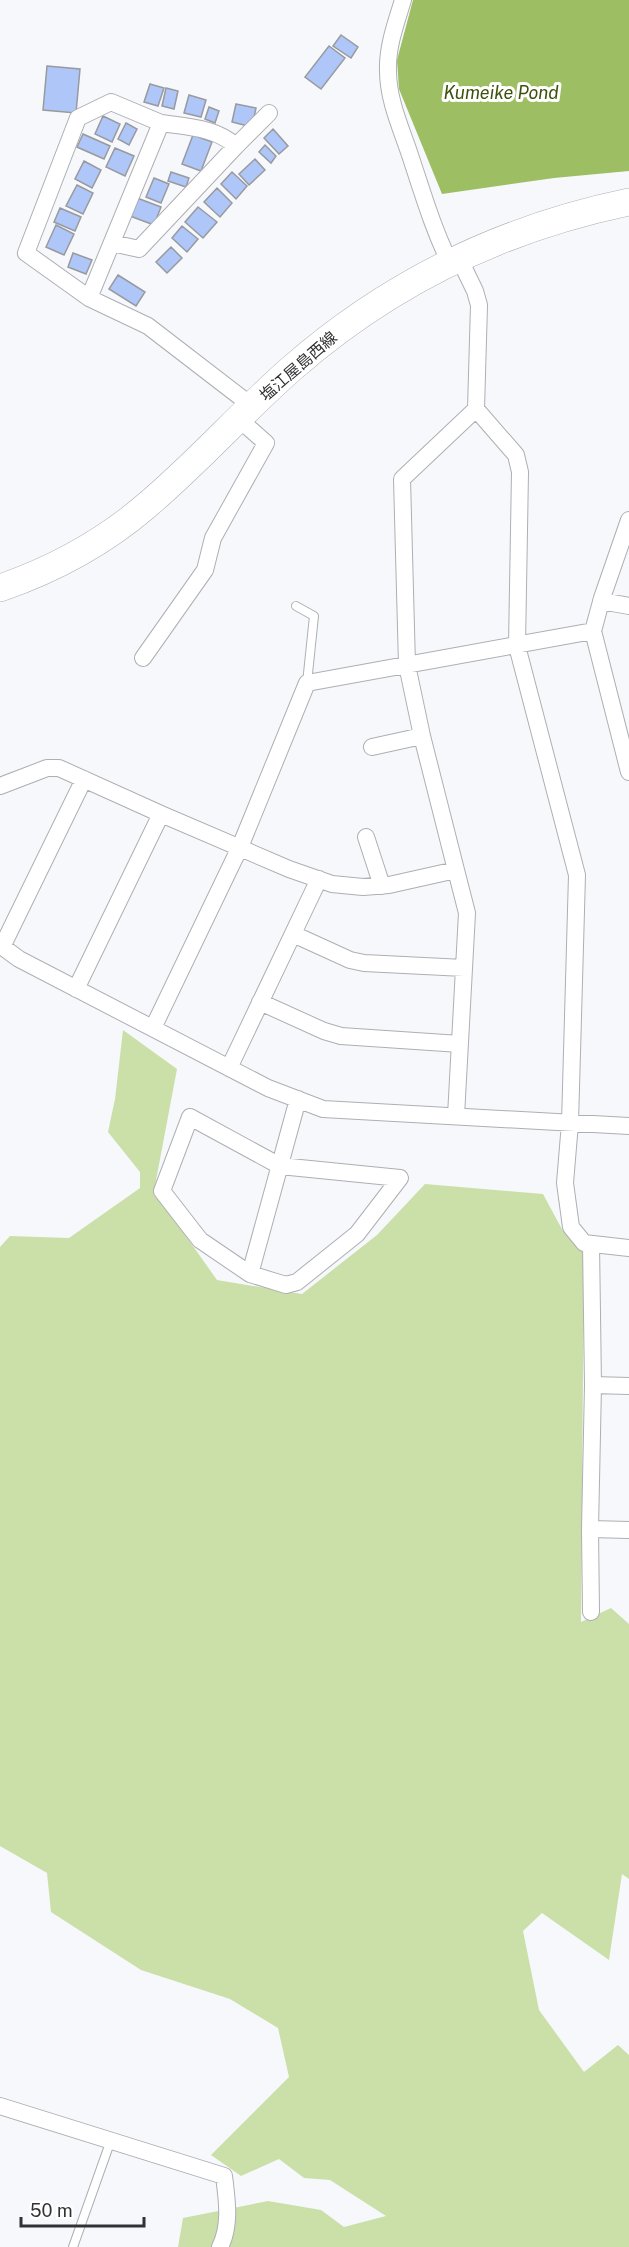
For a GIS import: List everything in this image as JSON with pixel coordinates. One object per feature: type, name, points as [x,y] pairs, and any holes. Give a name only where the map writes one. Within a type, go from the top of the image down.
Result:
[{"type":"main road","name":"塩江屋島西線","points":[[0,588],[54,566],[110,533],[146,506],[291,369],[360,314],[389,295],[455,260],[560,218],[629,201]]},
{"type":"street","points":[[403,0],[390,43],[389,86],[416,174],[441,244],[455,260],[475,291],[479,305],[476,409],[516,455],[520,472],[517,646],[577,875],[570,1123],[565,1183],[571,1227],[584,1243],[629,1248]]},
{"type":"street","points":[[143,658],[205,570],[213,538],[266,444],[245,412],[148,326],[89,298],[26,253],[78,118],[111,102],[161,123],[198,128],[224,135],[236,146]]},
{"type":"street","points":[[112,243],[139,249],[269,113]]},
{"type":"street","points":[[89,298],[161,123]]},
{"type":"street","points":[[456,1116],[467,913],[422,736],[407,665],[402,479],[476,409]]},
{"type":"street","points":[[629,520],[592,631],[629,772]]},
{"type":"street","points":[[601,601],[629,606]]},
{"type":"street","points":[[153,1028],[240,847],[307,683],[592,631]]},
{"type":"street","points":[[372,747],[422,736]]},
{"type":"street","points":[[0,786],[47,768],[59,768],[161,814],[332,884],[382,886],[456,870]]},
{"type":"street","points":[[84,779],[1,946],[19,959],[268,1088],[323,1109],[629,1126]]},
{"type":"street","points":[[76,989],[161,814]]},
{"type":"street","points":[[366,837],[382,886]]},
{"type":"street","points":[[229,1068],[319,879]]},
{"type":"street","points":[[293,934],[350,960],[364,963],[464,968]]},
{"type":"street","points":[[260,1002],[341,1036],[460,1044]]},
{"type":"street","points":[[250,1275],[298,1099]]},
{"type":"street","points":[[190,1117],[280,1166],[400,1178],[357,1234],[297,1282],[286,1285],[250,1275],[200,1240],[162,1191],[190,1117]]},
{"type":"street","points":[[591,1244],[593,1385],[591,1612]]},
{"type":"street","points":[[593,1385],[629,1386]]},
{"type":"street","points":[[590,1529],[629,1530]]},
{"type":"street","points":[[0,2106],[224,2176],[228,2215],[224,2239],[220,2247]]},
{"type":"lane","points":[[296,606],[314,616],[307,683]]},
{"type":"lane","points":[[73,2247],[111,2139]]},
{"type":"shaded area","points":[[123,1030],[177,1069],[154,1191],[217,1280],[302,1294],[377,1235],[425,1184],[543,1194],[563,1231],[584,1251],[581,1622],[611,1608],[629,1624],[629,1879],[622,1874],[609,1960],[542,1913],[523,1931],[539,2010],[584,2072],[618,2045],[629,2055],[629,2247],[178,2247],[183,2218],[268,2201],[321,2210],[344,2227],[386,2216],[330,2180],[304,2178],[279,2159],[241,2176],[211,2155],[289,2077],[278,2028],[230,1999],[141,1970],[51,1912],[47,1873],[0,1846],[0,1247],[10,1236],[69,1238],[140,1188],[140,1172],[108,1132],[115,1099]]},
{"type":"water","name":"Kumeike Pond","points":[[413,0],[629,0],[629,171],[554,178],[442,194],[399,89],[397,60]]},
{"type":"building","points":[[341,35],[358,47],[351,58],[333,46]]},
{"type":"building","points":[[329,46],[345,58],[321,89],[305,77]]},
{"type":"building","points":[[47,66],[80,69],[76,113],[43,110]]},
{"type":"building","points":[[150,84],[164,88],[158,106],[144,102]]},
{"type":"building","points":[[166,88],[178,91],[174,109],[162,106]]},
{"type":"building","points":[[189,95],[206,100],[201,117],[184,113]]},
{"type":"building","points":[[236,104],[256,108],[252,127],[232,122]]},
{"type":"building","points":[[209,107],[219,111],[215,123],[205,119]]},
{"type":"building","points":[[103,116],[120,124],[112,142],[95,134]]},
{"type":"building","points":[[126,123],[137,129],[129,145],[118,139]]},
{"type":"building","points":[[273,129],[288,146],[279,154],[264,138]]},
{"type":"building","points":[[83,134],[110,146],[104,159],[77,147]]},
{"type":"building","points":[[193,135],[212,142],[201,171],[182,164]]},
{"type":"building","points":[[265,145],[276,156],[271,163],[259,152]]},
{"type":"building","points":[[115,148],[134,156],[125,176],[106,167]]},
{"type":"building","points":[[255,159],[265,170],[249,185],[239,174]]},
{"type":"building","points":[[84,161],[101,170],[92,188],[75,179]]},
{"type":"building","points":[[171,172],[189,178],[186,187],[168,181]]},
{"type":"building","points":[[232,172],[247,186],[236,199],[221,184]]},
{"type":"building","points":[[154,178],[169,184],[161,203],[146,197]]},
{"type":"building","points":[[77,185],[93,193],[83,214],[66,206]]},
{"type":"building","points":[[217,188],[232,203],[220,217],[204,202]]},
{"type":"building","points":[[137,198],[161,207],[154,225],[130,216]]},
{"type":"building","points":[[198,207],[217,222],[203,238],[185,222]]},
{"type":"building","points":[[60,208],[81,217],[75,231],[54,222]]},
{"type":"building","points":[[56,225],[74,234],[64,255],[46,247]]},
{"type":"building","points":[[182,226],[198,239],[187,252],[172,238]]},
{"type":"building","points":[[171,247],[182,258],[167,273],[156,262]]},
{"type":"building","points":[[73,253],[92,260],[86,274],[68,267]]},
{"type":"building","points":[[118,275],[145,292],[136,306],[109,289]]}]
